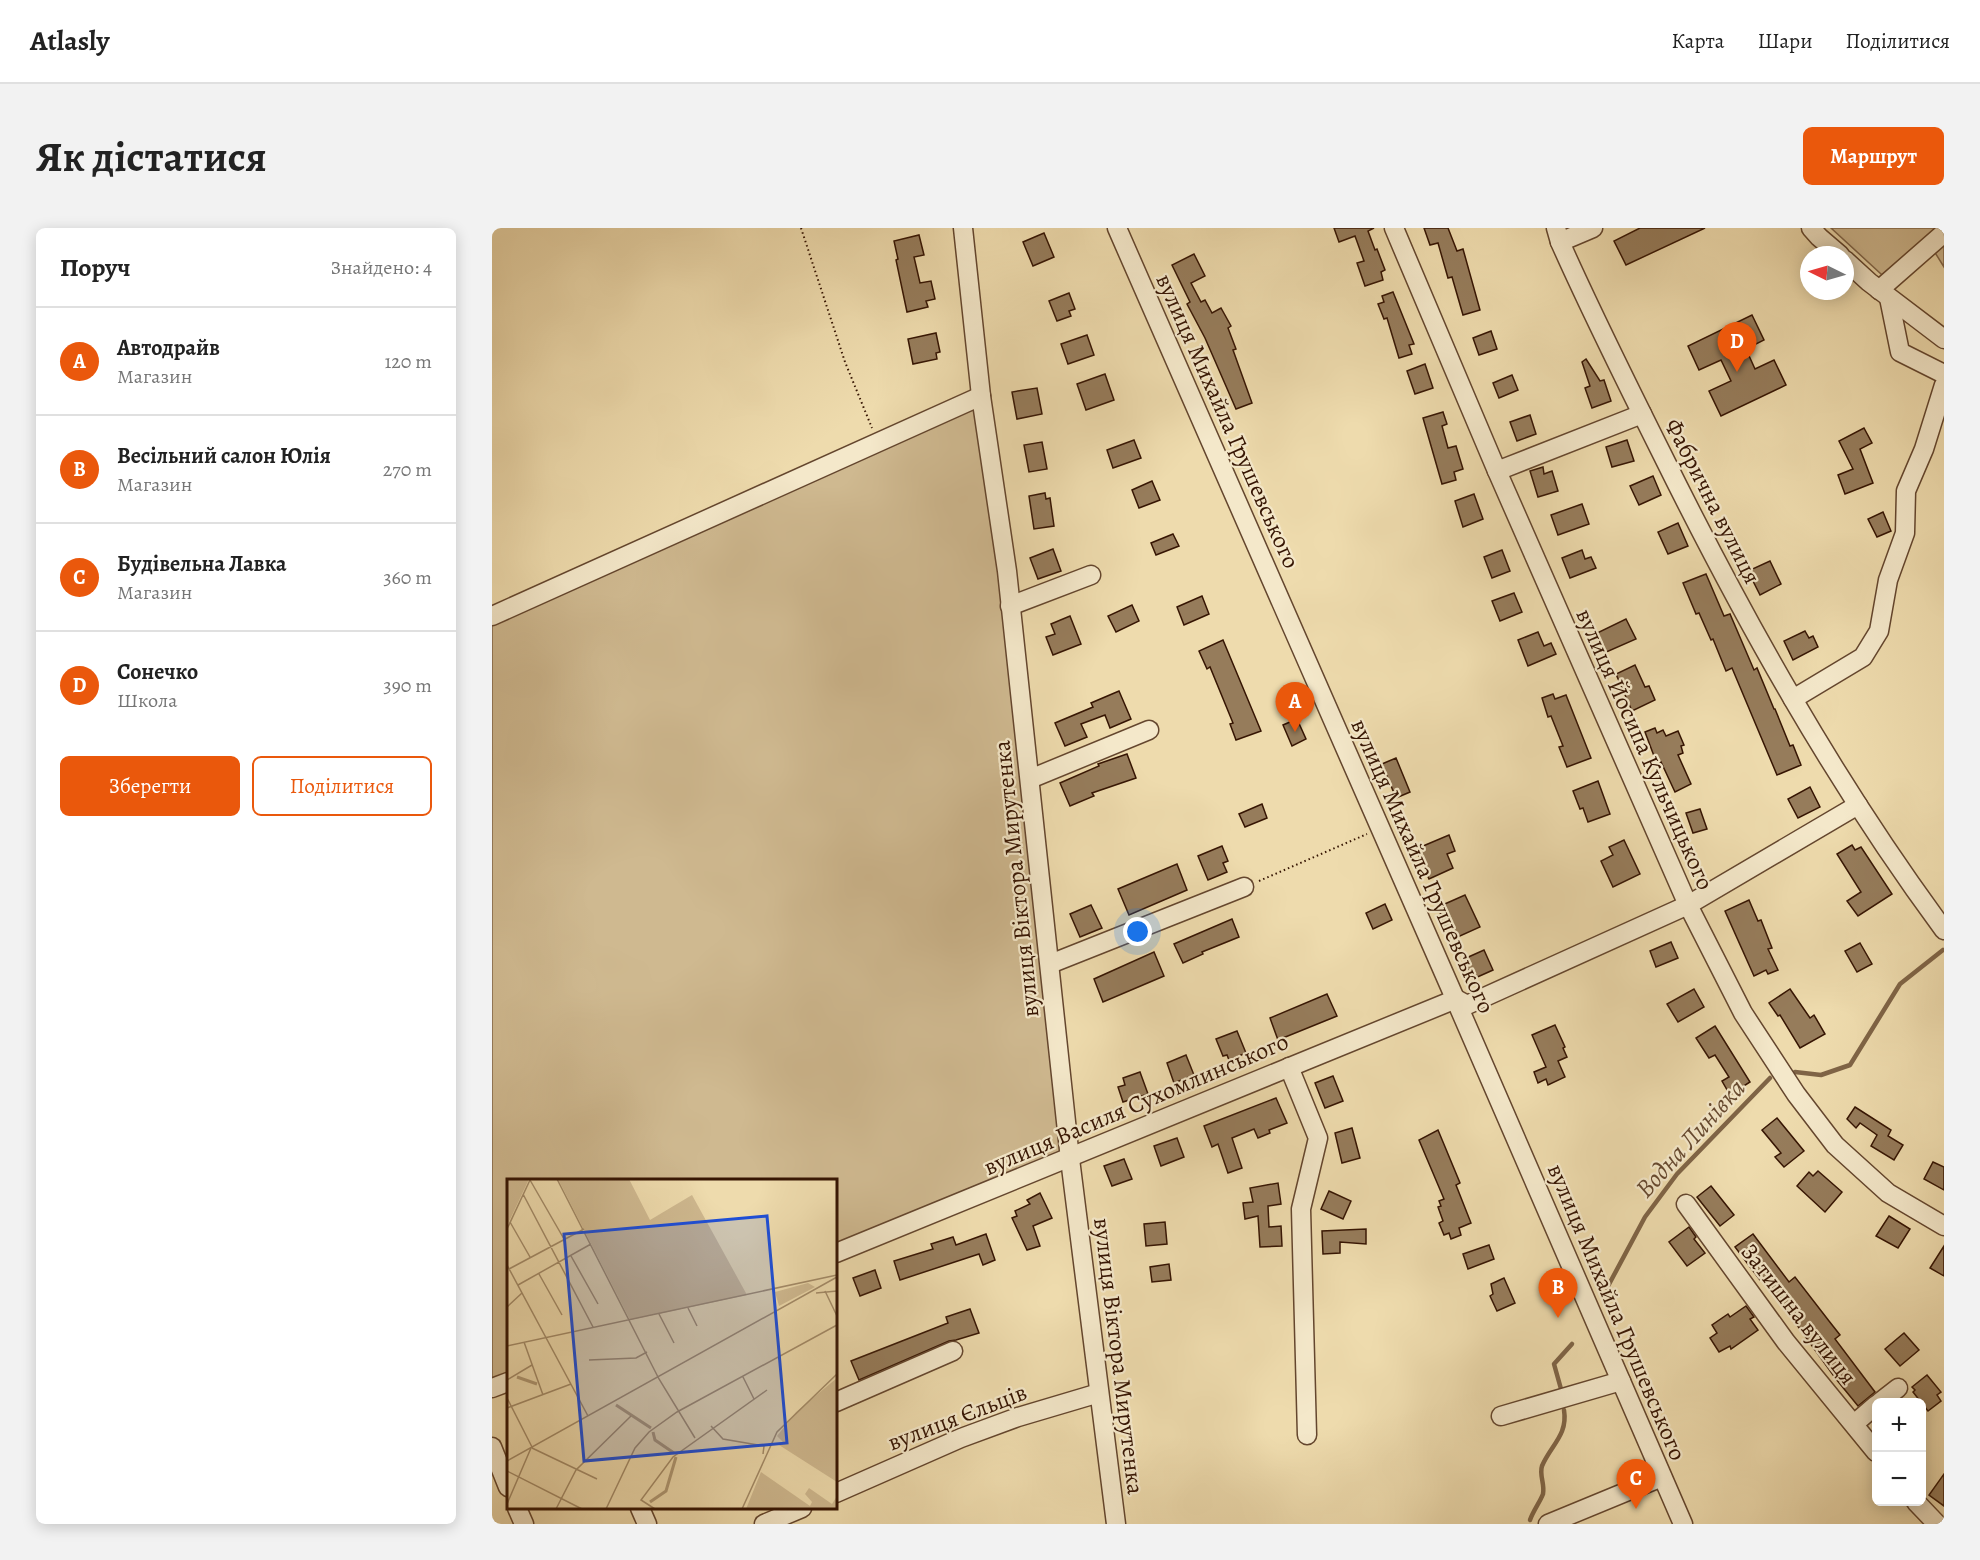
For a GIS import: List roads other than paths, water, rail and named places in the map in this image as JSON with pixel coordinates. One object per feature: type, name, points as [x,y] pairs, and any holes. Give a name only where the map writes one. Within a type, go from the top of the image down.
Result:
[{"type":"street","name":"вулиця Віктора Мирутенка","points":[[963,228],[981,396],[1010,606],[1030,779],[1070,1159],[1116,1524]]},
{"type":"street","name":"вулиця Михайла Грушевського","points":[[1117,228],[1456,999],[1683,1524]]},
{"type":"street","name":"вулиця Йосипа Кульчицького","points":[[1394,228],[1497,471],[1688,905],[1743,1013],[1796,1095],[1835,1145],[1888,1193],[1944,1226]]},
{"type":"street","points":[[1558,235],[1593,228]]},
{"type":"street","points":[[1811,228],[1830,246]]},
{"type":"street","points":[[1884,294],[1944,233]]},
{"type":"street","name":"Фабрична вулиця","points":[[1558,235],[1596,322],[1738,603],[1858,805],[1894,862],[1944,930]]},
{"type":"street","points":[[1854,268],[1884,294],[1944,339]]},
{"type":"street","points":[[1884,294],[1900,352],[1944,374]]},
{"type":"street","points":[[1793,699],[1863,657],[1879,631],[1888,580],[1905,532],[1906,491],[1924,449],[1944,385]]},
{"type":"street","points":[[492,616],[981,396]]},
{"type":"street","points":[[1497,471],[1642,414]]},
{"type":"street","points":[[1010,606],[1091,575]]},
{"type":"street","points":[[1030,779],[1149,730]]},
{"type":"street","points":[[1688,905],[1858,805]]},
{"type":"street","points":[[1050,964],[1244,887]]},
{"type":"street","name":"вулиця Василя Сухомлинського","points":[[837,1253],[1456,999],[1467,1005],[1688,905]]},
{"type":"street","points":[[1289,1067],[1318,1138],[1300,1209],[1307,1435]]},
{"type":"street","name":"Затишна вулиця","points":[[1686,1204],[1786,1342],[1872,1447]]},
{"type":"street","points":[[837,1402],[953,1351]]},
{"type":"street","points":[[1501,1416],[1621,1381]]},
{"type":"street","points":[[492,1388],[507,1382]]},
{"type":"street","points":[[1886,1398],[1898,1388]]},
{"type":"street","name":"вулиця Єльців","points":[[837,1493],[961,1438],[1018,1417],[1099,1393]]},
{"type":"street","points":[[1854,1424],[1872,1409]]},
{"type":"street","points":[[492,1447],[507,1484]]},
{"type":"street","points":[[1548,1524],[1662,1477]]},
{"type":"street","points":[[1920,1506],[1937,1524]]},
{"type":"street","points":[[517,1509],[524,1524]]},
{"type":"street","points":[[640,1509],[647,1524]]},
{"type":"street","points":[[764,1524],[800,1509]]},
{"type":"waterway","name":"Водна Линівка","points":[[1795,1072],[1821,1075],[1850,1065],[1900,984],[1943,950]]},
{"type":"waterway","name":"Водна Линівка","points":[[1607,1288],[1645,1217],[1677,1174],[1770,1078]]},
{"type":"waterway","points":[[1561,1389],[1554,1364],[1572,1344]]},
{"type":"waterway","points":[[1530,1520],[1543,1494],[1542,1466],[1564,1426],[1564,1410]]},
{"type":"place","name":"Сонечко","points":[[1737,372]]},
{"type":"place","name":"Автодрайв","points":[[1295,732]]},
{"type":"place","name":"Весільний салон Юлія","points":[[1558,1318]]},
{"type":"place","name":"Будівельна Лавка","points":[[1636,1509]]}]
